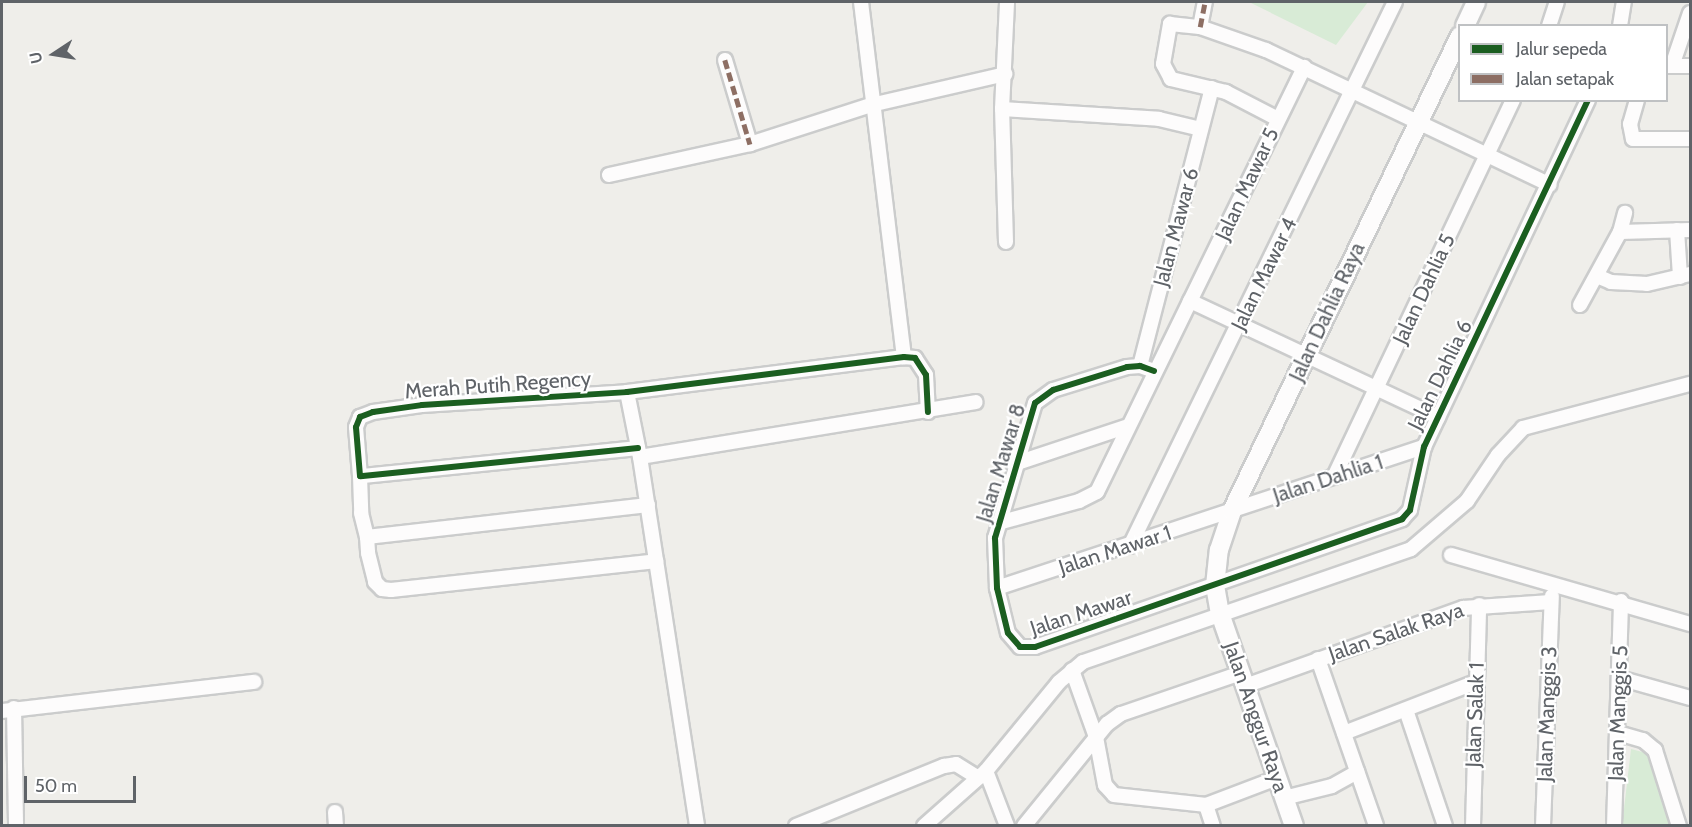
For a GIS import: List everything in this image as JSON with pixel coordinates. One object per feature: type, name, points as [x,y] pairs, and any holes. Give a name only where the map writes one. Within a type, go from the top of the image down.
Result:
[{"type":"street","points":[[861,2],[871,105],[904,357],[915,358],[926,375],[928,412]]},
{"type":"street","points":[[1006,242],[1002,109],[1007,2]]},
{"type":"street","points":[[1200,27],[1205,2]]},
{"type":"street","name":"Jalan Mawar 4","points":[[1130,546],[1395,2]]},
{"type":"street","points":[[1466,24],[1476,2]]},
{"type":"street","points":[[1550,24],[1557,2]]},
{"type":"street","points":[[1620,24],[1624,2]]},
{"type":"street","points":[[1690,13],[1670,66],[1690,66]]},
{"type":"street","points":[[1278,119],[1212,88],[1171,79],[1164,72],[1170,24],[1200,27],[1304,67],[1550,185]]},
{"type":"street","name":"Jalan Dahlia Raya","points":[[1217,601],[1219,550],[1232,511],[1417,121],[1458,40]]},
{"type":"street","points":[[724,60],[750,144]]},
{"type":"street","name":"Jalan Mawar 5","points":[[998,523],[1094,496],[1304,67]]},
{"type":"street","points":[[609,175],[750,144],[871,105],[1005,74]]},
{"type":"street","name":"Jalan Mawar 6","points":[[1140,366],[1212,88]]},
{"type":"street","name":"Jalan Dahlia 5","points":[[1334,477],[1512,102]]},
{"type":"street","name":"Jalan Dahlia 6","points":[[1217,601],[1402,519],[1410,510],[1424,447],[1550,185],[1587,102]]},
{"type":"street","points":[[1636,102],[1630,124],[1633,139],[1690,139]]},
{"type":"street","points":[[1002,109],[1158,119],[1201,129]]},
{"type":"street","points":[[1580,305],[1620,232],[1625,213]]},
{"type":"street","points":[[1597,276],[1627,284],[1685,275],[1684,230],[1620,232]]},
{"type":"street","points":[[1190,301],[1305,357],[1438,417]]},
{"type":"street","name":"Merah Putih Regency","points":[[656,561],[391,590],[382,589],[375,582],[361,513],[356,427],[360,417],[373,412],[627,392],[904,357]]},
{"type":"street","points":[[1140,366],[1154,371]]},
{"type":"street","name":"Jalan Mawar 8","points":[[997,588],[994,554],[998,523],[1030,415],[1041,395],[1140,366]]},
{"type":"street","points":[[924,825],[982,775],[1072,669],[1217,601],[1411,549],[1467,501],[1498,455],[1523,428],[1690,384]]},
{"type":"street","points":[[627,392],[648,505],[698,825]]},
{"type":"street","points":[[360,476],[639,452],[928,412],[976,402]]},
{"type":"street","points":[[1014,464],[1128,426]]},
{"type":"street","name":"Jalan Dahlia 1","points":[[1232,511],[1424,447]]},
{"type":"street","points":[[367,537],[648,505]]},
{"type":"street","name":"Jalan Mawar 1","points":[[997,588],[1232,511]]},
{"type":"street","points":[[1451,555],[1556,582],[1690,624]]},
{"type":"street","name":"Jalan Manggis 3","points":[[1543,825],[1551,602],[1556,582]]},
{"type":"street","name":"Jalan Mawar","points":[[997,588],[1008,633],[1013,643],[1027,649],[1217,601]]},
{"type":"street","name":"Jalan Anggur Raya","points":[[1217,601],[1294,825]]},
{"type":"street","name":"Jalan Manggis 5","points":[[1614,825],[1621,601]]},
{"type":"street","name":"Jalan Salak Raya","points":[[1024,825],[1096,737],[1121,714],[1318,659],[1479,605],[1551,602]]},
{"type":"street","name":"Jalan Salak 1","points":[[1473,825],[1479,605]]},
{"type":"street","points":[[1318,659],[1376,825]]},
{"type":"street","points":[[1072,669],[1096,737],[1106,785],[1114,795],[1206,805],[1277,778]]},
{"type":"street","points":[[1619,678],[1690,698]]},
{"type":"street","points":[[16,825],[8,709],[254,682]]},
{"type":"street","points":[[1344,733],[1476,682]]},
{"type":"street","points":[[1406,710],[1445,825]]},
{"type":"street","points":[[1618,734],[1643,740],[1655,750],[1679,825]]},
{"type":"street","points":[[796,825],[944,766],[956,764],[982,775],[1007,825]]},
{"type":"street","points":[[1284,798],[1332,786],[1357,772]]},
{"type":"street","points":[[1206,805],[1213,825]]},
{"type":"green space","points":[[1249,2],[1368,2],[1336,45]]},
{"type":"green space","points":[[1631,749],[1650,754],[1675,825],[1622,826]]},
{"type":"marked path","points":[[1200,27],[1205,2]]},
{"type":"marked path","points":[[725,60],[750,144]]},
{"type":"cycle path","points":[[1154,371],[1140,366],[1127,367],[1053,390],[1035,403],[995,538],[997,588],[1008,633],[1020,647],[1035,647],[1402,519],[1410,510],[1424,447],[1587,102]]},
{"type":"cycle path","points":[[638,448],[360,476],[356,427],[360,417],[373,412],[422,405],[627,392],[904,357],[915,358],[926,375],[928,412]]}]
